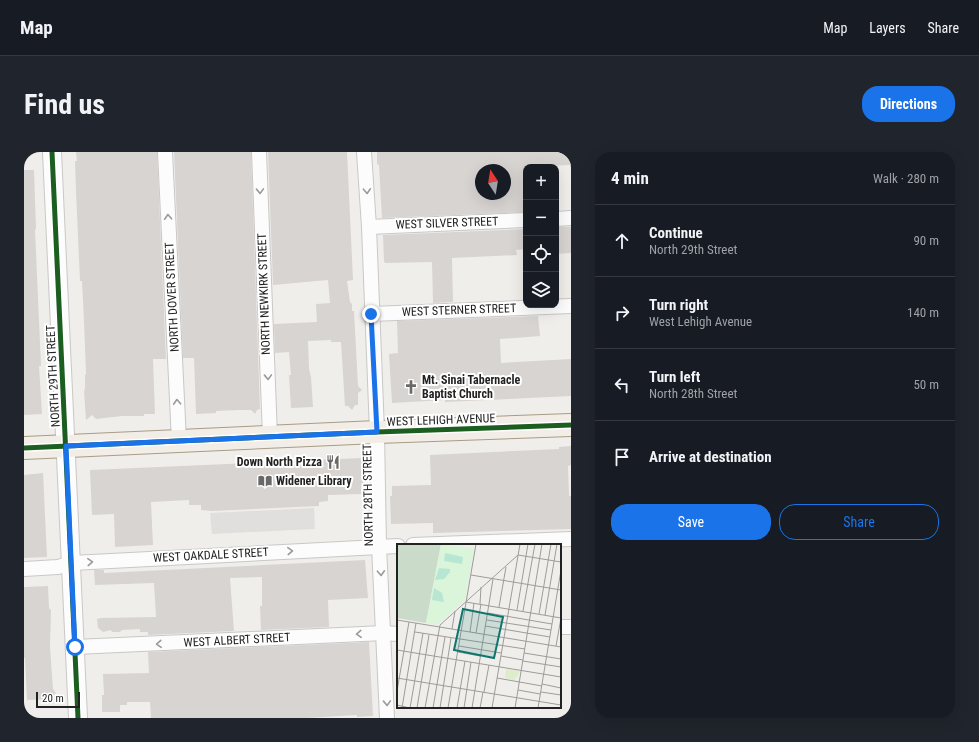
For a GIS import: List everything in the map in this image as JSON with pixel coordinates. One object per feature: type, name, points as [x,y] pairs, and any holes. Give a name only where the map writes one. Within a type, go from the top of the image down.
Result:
[{"type":"main road","name":"WEST LEHIGH AVENUE","points":[[24,448],[270,436],[571,426]]},
{"type":"street","name":"NORTH 29TH STREET","points":[[52,152],[78,718]]},
{"type":"street","name":"NORTH DOVER STREET","points":[[165,152],[179,441]]},
{"type":"street","name":"NORTH NEWKIRK STREET","points":[[259,152],[270,436]]},
{"type":"street","name":"NORTH 28TH STREET","points":[[364,152],[369,226],[371,314],[377,432],[379,546],[391,634],[387,718]]},
{"type":"street","points":[[559,219],[571,218]]},
{"type":"street","name":"WEST SILVER STREET","points":[[369,226],[523,220]]},
{"type":"street","name":"WEST STERNER STREET","points":[[371,314],[571,306]]},
{"type":"street","points":[[439,544],[571,539]]},
{"type":"street","name":"WEST OAKDALE STREET","points":[[24,569],[58,567],[72,563],[397,546]]},
{"type":"street","name":"WEST ALBERT STREET","points":[[75,647],[391,634]]},
{"type":"shaded area","points":[[314,508],[315,529],[212,534],[210,513]]},
{"type":"building","points":[[76,152],[157,152],[166,359],[153,359],[155,414],[96,419],[92,415],[86,420],[84,391],[86,374],[82,281],[80,281],[75,161],[77,161]]},
{"type":"building","points":[[174,152],[251,152],[260,409],[257,410],[255,414],[251,410],[239,410],[196,414],[194,358],[183,358]]},
{"type":"building","points":[[268,152],[347,152],[353,280],[347,281],[352,311],[354,311],[358,386],[362,390],[358,393],[358,405],[355,405],[352,410],[348,406],[345,406],[341,342],[331,342],[331,340],[308,341],[313,407],[291,408],[289,352],[275,353],[274,324],[317,322],[316,304],[330,303],[328,280],[273,285]]},
{"type":"building","points":[[377,152],[571,152],[571,165],[523,164],[523,212],[382,218],[379,165],[377,164]]},
{"type":"building","points":[[24,170],[34,170],[41,366],[39,366],[42,414],[24,415]]},
{"type":"building","points":[[559,227],[571,227],[571,253],[559,254]]},
{"type":"building","points":[[523,229],[523,249],[516,250],[517,255],[452,258],[453,302],[433,303],[432,262],[385,263],[383,235]]},
{"type":"building","points":[[538,316],[540,336],[500,339],[501,363],[571,359],[571,396],[392,403],[389,354],[398,353],[397,321]]},
{"type":"building","points":[[571,446],[571,465],[568,466],[569,496],[571,496],[571,529],[433,533],[433,523],[391,524],[390,496],[392,496],[392,486],[431,485],[430,455],[559,449],[559,447]]},
{"type":"building","points":[[362,458],[364,487],[361,487],[362,494],[328,495],[328,501],[319,502],[319,506],[212,511],[201,510],[201,505],[189,505],[189,500],[151,502],[153,545],[115,547],[114,514],[92,515],[90,470]]},
{"type":"building","points":[[43,473],[47,557],[24,558],[24,475]]},
{"type":"building","points":[[365,560],[368,598],[328,600],[329,627],[261,630],[260,606],[262,606],[262,577],[230,578],[234,631],[148,635],[148,632],[140,632],[140,629],[122,630],[120,632],[112,632],[111,630],[103,632],[98,628],[97,619],[101,618],[156,617],[154,583],[95,585],[94,570],[104,570],[104,573]]},
{"type":"building","points":[[48,586],[49,608],[51,610],[50,647],[53,689],[56,693],[51,699],[27,700],[24,658],[24,587]]},
{"type":"building","points":[[369,642],[373,716],[357,717],[357,715],[307,718],[151,718],[150,702],[127,702],[127,705],[120,705],[120,712],[102,712],[102,695],[104,695],[103,674],[149,673],[148,652]]},
{"type":"cycle path","points":[[52,152],[78,718]]},
{"type":"cycle path","points":[[24,448],[571,425]]},
{"type":"place","name":"Mt. Sinai Tabernacle Baptist Church","points":[[411,387]]},
{"type":"place","name":"Down North Pizza","points":[[333,462]]},
{"type":"place","name":"Widener Library","points":[[265,481]]},
{"type":"route","points":[[75,647],[66,446],[377,432],[371,314]]}]
